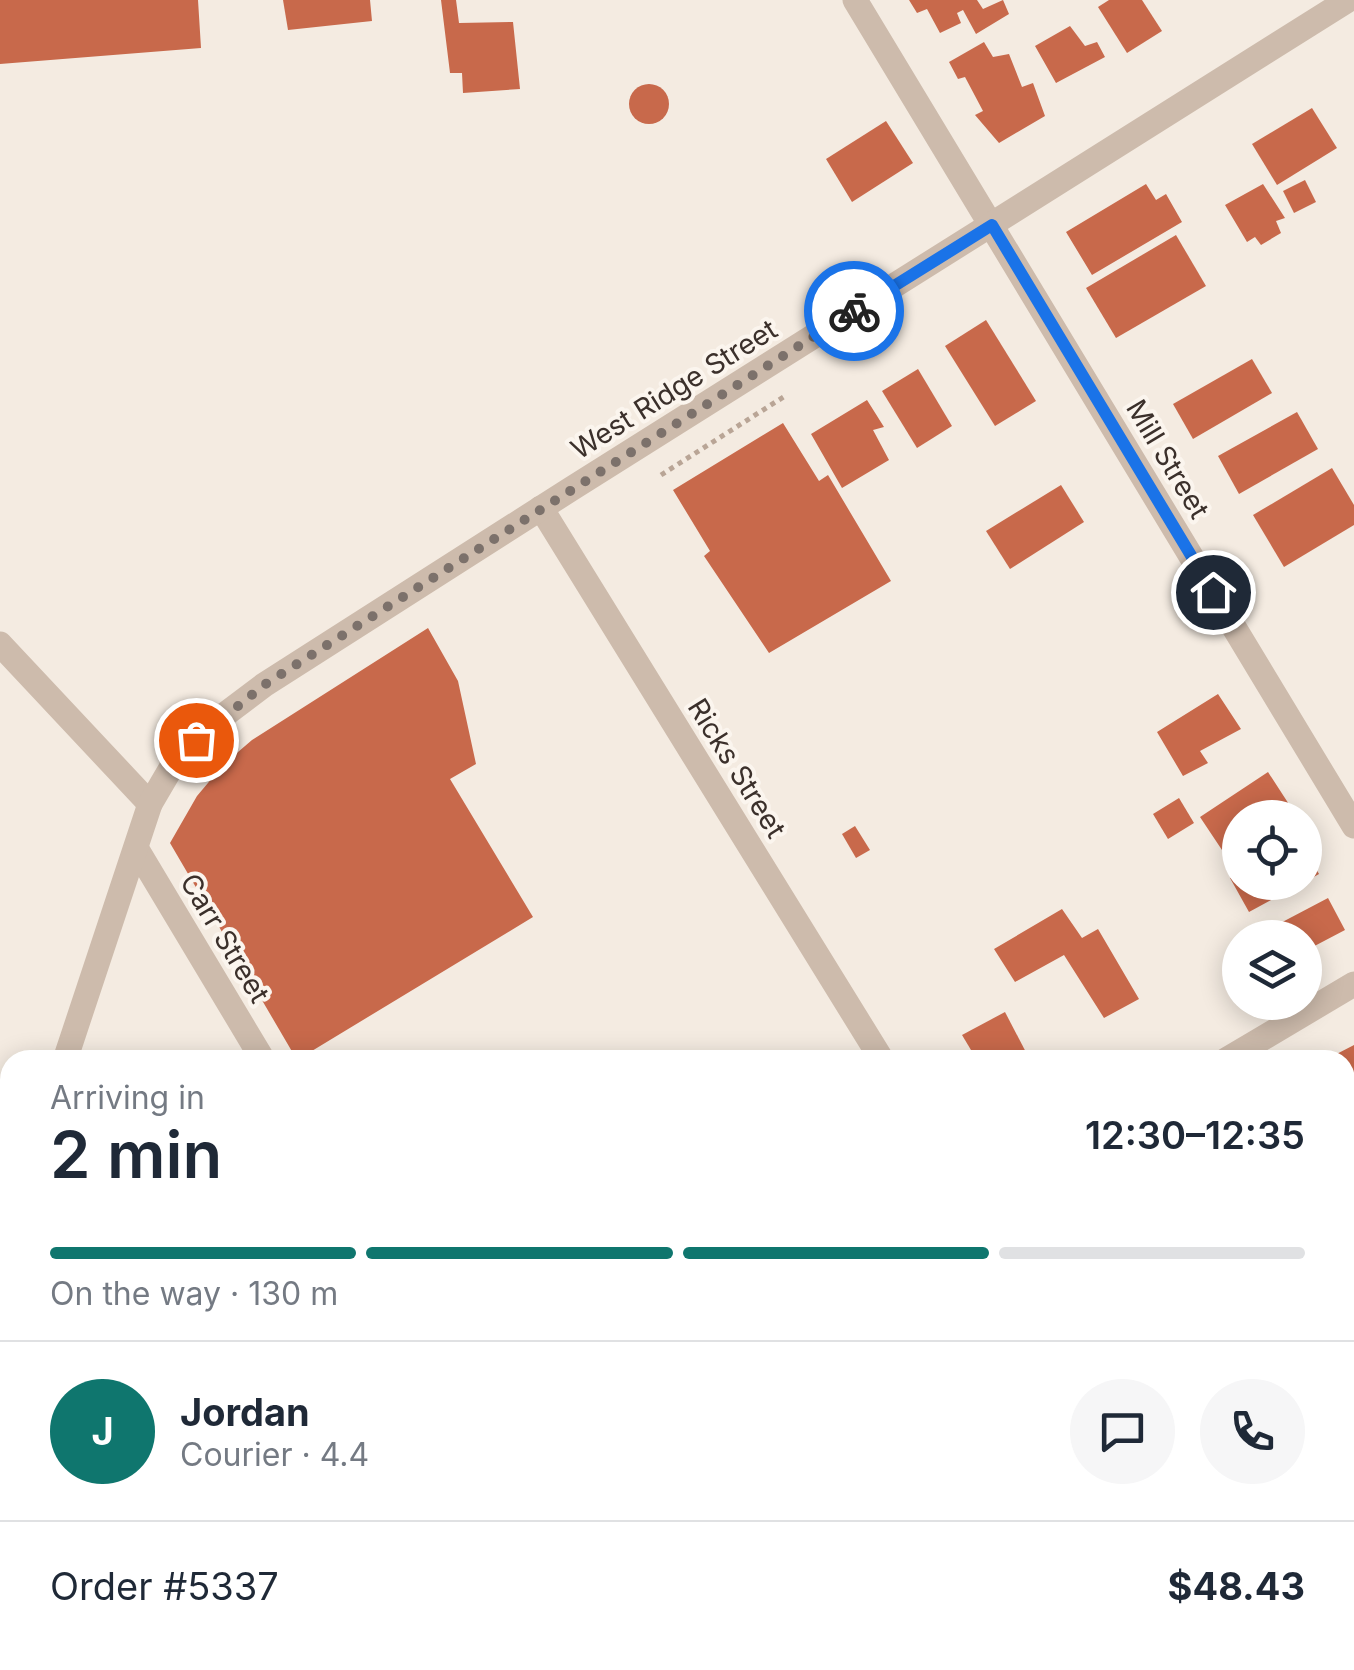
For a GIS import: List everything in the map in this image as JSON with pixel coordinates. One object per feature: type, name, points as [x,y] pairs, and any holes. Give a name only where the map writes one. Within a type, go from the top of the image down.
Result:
[{"type":"street","name":"Mill Street","points":[[855,0],[1354,826]]},
{"type":"street","name":"West Ridge Street","points":[[67,1050],[150,804],[177,758],[215,722],[264,685],[541,508],[1348,0]]},
{"type":"street","name":"Ricks Street","points":[[541,508],[876,1050]]},
{"type":"street","points":[[0,644],[150,804]]},
{"type":"street","name":"Carr Street","points":[[136,848],[257,1050]]},
{"type":"street","points":[[1243,1050],[1354,984]]},
{"type":"path","points":[[662,475],[785,396]]},
{"type":"building","points":[[0,0],[198,0],[201,48],[0,64]]},
{"type":"building","points":[[283,0],[370,0],[372,21],[288,30]]},
{"type":"building","points":[[441,0],[456,0],[459,23],[513,22],[520,89],[463,93],[462,73],[450,73]]},
{"type":"building","points":[[909,0],[977,0],[983,9],[1003,0],[1009,14],[976,34],[963,10],[957,13],[961,23],[940,33],[927,9],[917,13]]},
{"type":"building","points":[[1109,0],[1142,0],[1162,31],[1127,53],[1098,7]]},
{"type":"building","points":[[1070,26],[1085,46],[1097,42],[1105,57],[1056,83],[1035,46]]},
{"type":"building","points":[[984,42],[993,57],[1009,54],[1022,87],[1033,83],[1045,116],[999,143],[975,115],[983,111],[965,77],[958,79],[949,62]]},
{"type":"building","points":[[649,84],[663,90],[669,104],[663,118],[649,124],[635,118],[629,104],[635,90]]},
{"type":"building","points":[[1312,108],[1337,148],[1277,185],[1252,144]]},
{"type":"building","points":[[886,121],[913,163],[852,202],[826,159]]},
{"type":"building","points":[[1305,180],[1316,202],[1294,213],[1283,191]]},
{"type":"building","points":[[1146,184],[1156,200],[1166,194],[1182,222],[1092,275],[1066,232]]},
{"type":"building","points":[[1263,184],[1285,218],[1276,221],[1281,233],[1261,245],[1255,237],[1247,242],[1225,205]]},
{"type":"building","points":[[1176,235],[1206,286],[1116,338],[1086,288]]},
{"type":"building","points":[[986,320],[1036,401],[995,426],[945,346]]},
{"type":"building","points":[[1252,359],[1272,393],[1193,439],[1173,404]]},
{"type":"building","points":[[918,369],[952,426],[917,448],[882,391]]},
{"type":"building","points":[[867,400],[884,427],[873,430],[889,460],[842,488],[811,434]]},
{"type":"building","points":[[1297,412],[1318,449],[1239,494],[1218,456]]},
{"type":"building","points":[[783,423],[819,481],[828,475],[891,581],[769,653],[704,556],[710,551],[673,490]]},
{"type":"building","points":[[1332,468],[1354,505],[1354,525],[1284,567],[1253,515]]},
{"type":"building","points":[[1061,485],[1084,522],[1010,569],[986,531]]},
{"type":"building","points":[[428,628],[458,681],[476,764],[450,779],[533,917],[314,1050],[291,1050],[170,843],[197,796],[224,764],[252,740]]},
{"type":"building","points":[[1218,694],[1241,729],[1200,751],[1208,763],[1183,776],[1157,732]]},
{"type":"building","points":[[1268,772],[1286,800],[1226,800]]},
{"type":"building","points":[[1179,798],[1194,823],[1168,839],[1153,814]]},
{"type":"building","points":[[1222,802],[1222,850],[1200,817]]},
{"type":"building","points":[[855,826],[870,850],[856,858],[842,834]]},
{"type":"building","points":[[1328,898],[1345,930],[1322,942],[1322,920],[1286,920]]},
{"type":"building","points":[[1242,900],[1271,900],[1249,912]]},
{"type":"building","points":[[1062,909],[1082,938],[1098,929],[1139,999],[1104,1018],[1064,955],[1015,982],[994,949]]},
{"type":"building","points":[[1005,1012],[1025,1050],[971,1050],[962,1035]]},
{"type":"way so far","points":[[196,740],[264,685],[854,311]]},
{"type":"route","points":[[854,311],[992,225],[1213,592]]}]
